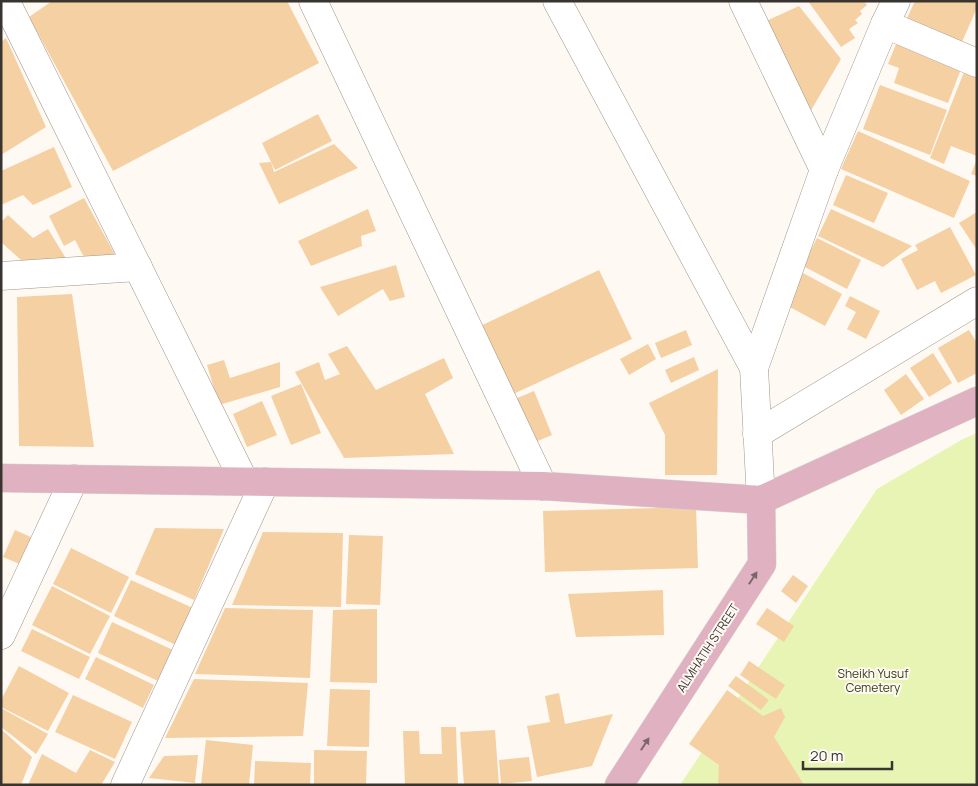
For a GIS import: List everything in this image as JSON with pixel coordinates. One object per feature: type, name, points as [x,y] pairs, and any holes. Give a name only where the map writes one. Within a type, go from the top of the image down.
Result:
[{"type":"main road","points":[[1,478],[543,486],[761,500],[977,402]]},
{"type":"main road","name":"ALMHATIH STREET","points":[[619,785],[762,564],[761,500]]},
{"type":"street","points":[[313,1],[543,486]]},
{"type":"street","points":[[557,1],[754,368]]},
{"type":"street","points":[[743,1],[824,170]]},
{"type":"street","points":[[6,5],[138,267],[255,482],[125,785]]},
{"type":"street","points":[[761,500],[754,368],[824,170],[890,13],[977,63]]},
{"type":"street","points":[[1,276],[138,267]]},
{"type":"street","points":[[757,434],[977,301]]},
{"type":"street","points":[[1,635],[74,479]]},
{"type":"green space","name":"Sheikh Yusuf Cemetery","points":[[977,433],[977,785],[680,785],[877,489],[963,439]]},
{"type":"building","points":[[52,1],[287,1],[319,63],[113,171],[29,17]]},
{"type":"building","points":[[808,1],[864,1],[867,5],[860,11],[862,14],[855,20],[858,23],[849,29],[855,38],[841,47]]},
{"type":"building","points":[[915,1],[977,1],[977,8],[961,44],[907,18]]},
{"type":"building","points":[[799,6],[841,59],[810,112],[764,22]]},
{"type":"building","points":[[6,38],[46,127],[1,155],[1,42]]},
{"type":"building","points":[[896,44],[961,69],[948,103],[894,83],[899,68],[888,64]]},
{"type":"building","points":[[968,62],[977,65],[977,156],[951,146],[944,164],[930,158]]},
{"type":"building","points":[[880,85],[947,110],[930,155],[863,129]]},
{"type":"building","points":[[318,114],[332,141],[275,170],[262,143]]},
{"type":"building","points":[[858,131],[970,181],[954,218],[841,169]]},
{"type":"building","points":[[334,144],[358,168],[279,204],[259,163],[271,162],[274,172]]},
{"type":"building","points":[[54,147],[72,187],[33,205],[23,195],[1,205],[1,171]]},
{"type":"building","points":[[977,159],[977,176],[971,174]]},
{"type":"building","points":[[846,175],[888,193],[874,223],[833,205]]},
{"type":"building","points":[[84,198],[119,262],[87,263],[75,240],[64,246],[49,216]]},
{"type":"building","points":[[368,209],[376,231],[361,236],[362,246],[311,266],[298,241]]},
{"type":"building","points":[[831,209],[912,246],[883,267],[818,236]]},
{"type":"building","points":[[977,212],[977,250],[959,223]]},
{"type":"building","points":[[8,215],[33,238],[48,229],[70,265],[31,269],[1,242],[1,222]]},
{"type":"building","points":[[950,227],[976,275],[941,293],[935,281],[917,290],[901,259],[918,250],[915,245]]},
{"type":"building","points":[[817,238],[861,260],[847,289],[803,266]]},
{"type":"building","points":[[396,265],[405,297],[390,301],[383,289],[338,316],[320,287]]},
{"type":"building","points":[[599,270],[632,339],[509,396],[476,328]]},
{"type":"building","points":[[803,273],[842,294],[825,326],[786,305]]},
{"type":"building","points":[[72,294],[94,447],[19,446],[17,297]]},
{"type":"building","points":[[850,296],[880,311],[866,339],[847,329],[856,312],[845,306]]},
{"type":"building","points":[[686,330],[692,345],[661,358],[655,343]]},
{"type":"building","points":[[969,330],[977,343],[977,373],[958,383],[938,348]]},
{"type":"building","points":[[648,344],[656,359],[629,375],[620,359]]},
{"type":"building","points":[[347,346],[376,390],[444,358],[453,378],[425,394],[454,454],[344,458],[295,372],[319,362],[325,380],[340,374],[328,354]]},
{"type":"building","points":[[933,353],[952,383],[929,397],[910,368]]},
{"type":"building","points":[[694,357],[699,370],[671,383],[665,370]]},
{"type":"building","points":[[224,360],[230,378],[280,362],[280,387],[219,405],[207,365]]},
{"type":"building","points":[[718,369],[717,475],[665,475],[665,435],[649,403]]},
{"type":"building","points":[[906,374],[924,399],[901,415],[884,390]]},
{"type":"building","points":[[301,384],[321,433],[291,445],[271,396]]},
{"type":"building","points":[[534,391],[552,435],[528,445],[510,401]]},
{"type":"building","points":[[262,401],[277,435],[247,447],[233,414]]},
{"type":"building","points":[[696,507],[698,568],[545,572],[543,511]]},
{"type":"building","points":[[155,528],[224,529],[194,600],[135,574]]},
{"type":"building","points":[[15,530],[33,538],[22,565],[3,557]]},
{"type":"building","points":[[263,532],[343,533],[341,607],[232,605]]},
{"type":"building","points":[[349,535],[383,536],[380,605],[346,604]]},
{"type":"building","points":[[71,548],[129,577],[111,613],[53,584]]},
{"type":"building","points":[[793,575],[808,586],[796,603],[781,591]]},
{"type":"building","points":[[131,580],[195,609],[178,646],[114,616]]},
{"type":"building","points":[[52,586],[110,616],[90,654],[32,625]]},
{"type":"building","points":[[663,590],[664,635],[576,637],[568,594]]},
{"type":"building","points":[[225,608],[313,610],[310,678],[195,674]]},
{"type":"building","points":[[767,608],[794,626],[784,642],[756,624]]},
{"type":"building","points":[[377,609],[377,683],[330,682],[333,610]]},
{"type":"building","points":[[112,622],[173,650],[158,681],[98,653]]},
{"type":"building","points":[[32,629],[90,657],[79,679],[21,651]]},
{"type":"building","points":[[96,657],[154,685],[143,708],[85,679]]},
{"type":"building","points":[[749,661],[785,685],[776,699],[740,675]]},
{"type":"building","points":[[19,666],[69,693],[48,731],[1,707],[1,700]]},
{"type":"building","points":[[736,676],[769,700],[761,710],[728,686]]},
{"type":"building","points":[[194,679],[308,683],[303,736],[165,738]]},
{"type":"building","points":[[330,689],[370,690],[369,747],[327,746]]},
{"type":"building","points":[[727,690],[763,716],[781,708],[785,717],[774,737],[804,785],[718,785],[719,765],[689,744]]},
{"type":"building","points":[[559,693],[565,724],[613,714],[592,766],[537,777],[527,726],[550,722],[545,696]]},
{"type":"building","points":[[73,695],[132,722],[115,759],[55,732]]},
{"type":"building","points":[[1,708],[48,734],[36,754],[1,727]]},
{"type":"building","points":[[441,727],[456,727],[458,785],[405,785],[403,731],[419,731],[420,754],[442,754]]},
{"type":"building","points":[[1,729],[32,757],[21,785],[1,785]]},
{"type":"building","points":[[495,730],[499,785],[464,785],[460,732]]},
{"type":"building","points":[[206,740],[253,745],[249,785],[201,785]]},
{"type":"building","points":[[90,750],[115,762],[101,785],[28,785],[42,754],[76,773]]},
{"type":"building","points":[[314,750],[367,751],[366,785],[314,785]]},
{"type":"building","points":[[198,755],[195,783],[149,778],[164,756]]},
{"type":"building","points":[[529,757],[532,781],[501,784],[499,760]]},
{"type":"building","points":[[255,761],[311,763],[310,785],[254,785]]}]
